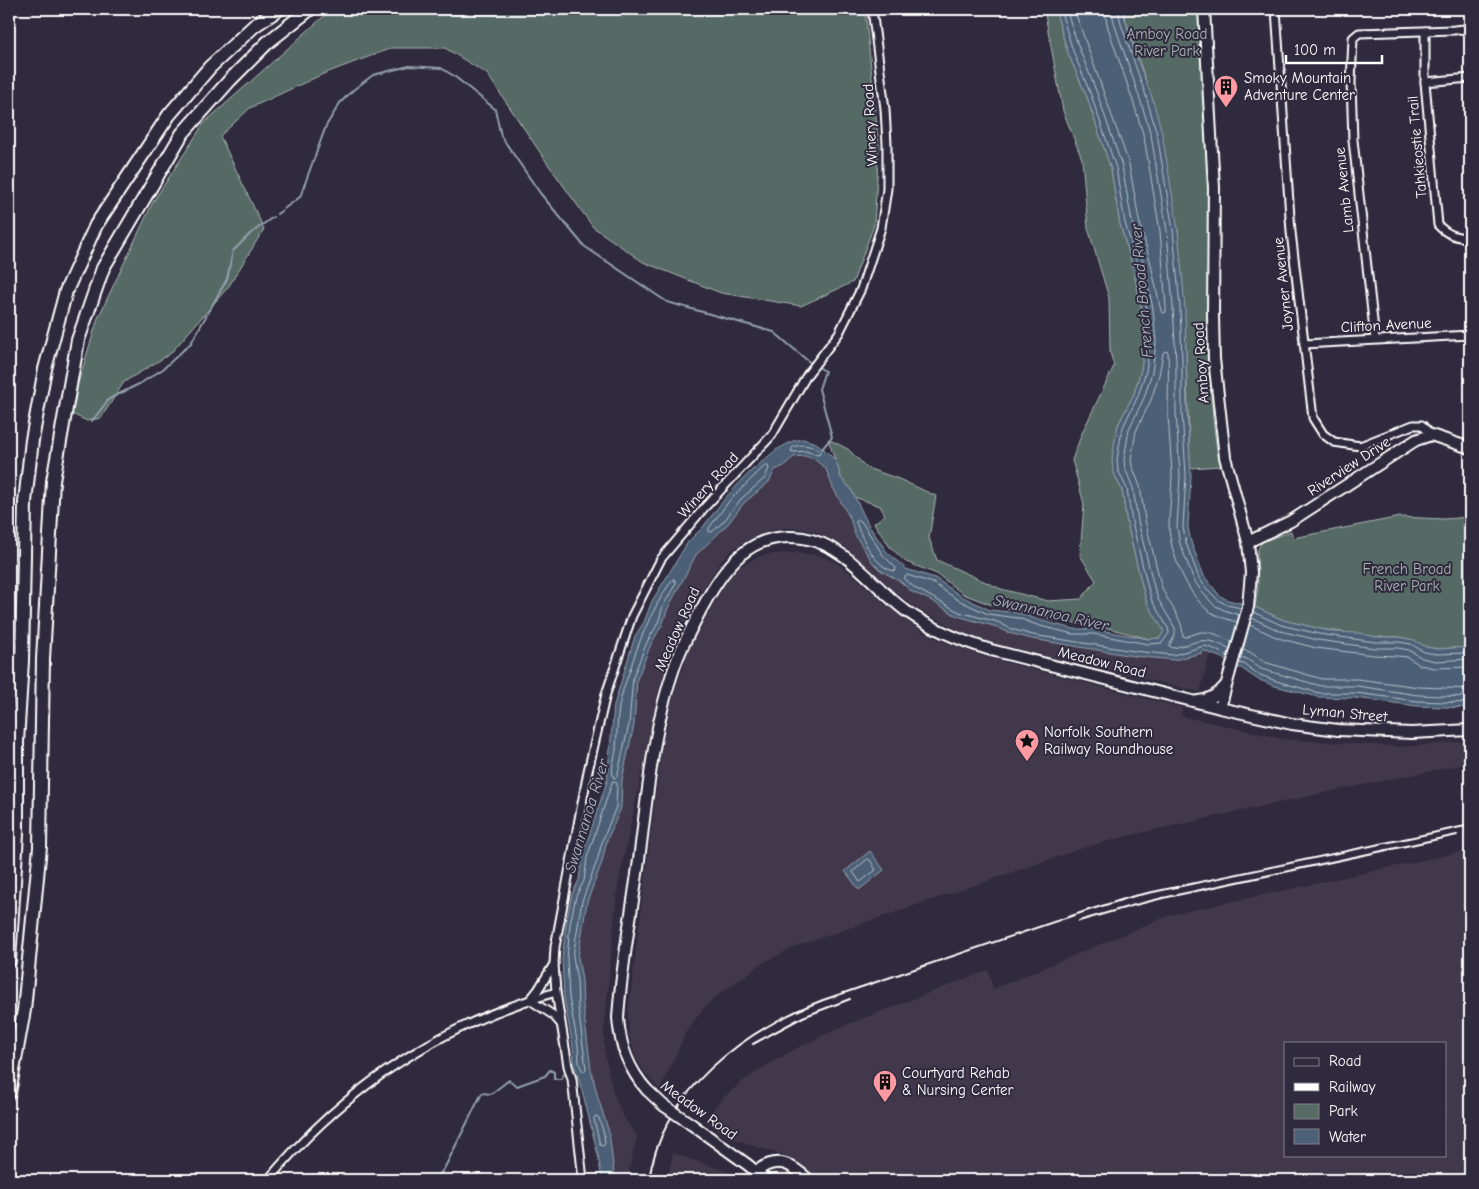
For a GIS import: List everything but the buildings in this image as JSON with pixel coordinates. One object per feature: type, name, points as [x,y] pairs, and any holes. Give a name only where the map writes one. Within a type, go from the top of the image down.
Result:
[{"type":"highway","points":[[9,961],[17,834],[17,742],[23,652],[26,502],[32,440],[45,369],[66,291],[96,225],[169,115],[210,66],[254,26],[279,9]]},
{"type":"highway","points":[[9,1093],[24,1010],[40,847],[43,659],[53,481],[78,340],[103,268],[182,134],[230,80],[268,42],[310,9]]},
{"type":"main road","name":"Amboy Road","points":[[1204,9],[1214,188],[1212,315],[1214,359],[1225,457],[1248,542],[1251,564],[1248,608],[1220,708]]},
{"type":"main road","name":"Riverview Drive","points":[[1248,542],[1291,521],[1416,440],[1430,435]]},
{"type":"main road","points":[[1430,435],[1470,448]]},
{"type":"main road","name":"Meadow Road","points":[[766,1180],[757,1171],[663,1105],[646,1090],[631,1070],[625,1056],[619,1033],[618,1018],[658,726],[673,671],[687,637],[716,582],[726,568],[741,554],[760,543],[775,539],[801,538],[820,542],[844,555],[907,611],[932,626],[958,638],[991,650],[1220,708]]},
{"type":"main road","points":[[1193,701],[1210,698],[1219,693],[1226,685]]},
{"type":"main road","name":"Lyman Street","points":[[1220,708],[1271,720],[1338,730],[1412,733],[1470,730]]},
{"type":"main road","points":[[757,1171],[766,1164],[777,1162],[792,1167],[809,1180]]},
{"type":"street","name":"Winery Road","points":[[583,1180],[572,1080],[560,1023],[554,964],[555,947],[588,772],[606,694],[632,616],[662,559],[704,508],[772,435],[807,375],[839,333],[861,288],[881,228],[887,180],[885,109],[872,9]]},
{"type":"street","name":"Joyner Avenue","points":[[1276,9],[1291,232],[1313,418],[1323,434],[1334,442],[1360,446],[1413,425],[1422,425],[1430,435]]},
{"type":"street","points":[[1425,31],[1465,29],[1470,26]]},
{"type":"street","name":"Lamb Avenue","points":[[1375,339],[1352,140],[1351,82],[1353,38],[1359,33],[1425,31]]},
{"type":"street","name":"Tahkieostie Trail","points":[[1425,31],[1425,82],[1438,225],[1450,235],[1470,238]]},
{"type":"street","points":[[1425,82],[1470,78]]},
{"type":"street","name":"Clifton Avenue","points":[[1304,344],[1470,334]]},
{"type":"street","points":[[530,1000],[554,964]]},
{"type":"street","points":[[268,1180],[285,1160],[331,1114],[379,1076],[411,1054],[485,1017],[556,992]]},
{"type":"street","points":[[530,1000],[553,1015],[560,1023]]},
{"type":"shaded area","points":[[805,456],[814,459],[826,469],[833,488],[850,518],[855,535],[880,570],[901,582],[912,592],[957,616],[1032,639],[1133,656],[1174,660],[1202,650],[1210,653],[1200,692],[1009,647],[982,640],[962,632],[916,608],[881,581],[847,548],[817,532],[796,528],[773,530],[749,539],[732,550],[722,560],[698,597],[683,626],[660,684],[617,891],[604,1030],[604,1049],[613,1093],[624,1118],[637,1136],[627,1180],[615,1180],[591,1069],[578,957],[587,902],[602,862],[607,840],[621,808],[622,780],[634,725],[637,679],[668,608],[696,555],[727,525],[744,503],[769,482],[775,470],[784,466],[795,457]]},
{"type":"shaded area","points":[[794,553],[818,555],[834,561],[886,605],[924,633],[986,657],[1182,708],[1181,716],[1283,739],[1402,747],[1470,741],[1470,763],[1319,794],[1089,846],[794,947],[761,964],[714,998],[704,1008],[687,1030],[660,1090],[645,1073],[636,1058],[629,1035],[628,1014],[661,754],[673,696],[692,643],[728,577],[737,568],[760,556]]},
{"type":"shaded area","points":[[1470,850],[1470,1180],[818,1180],[806,1168],[787,1156],[724,1135],[704,1120],[723,1098],[743,1081],[799,1047],[841,1027],[988,970],[993,989],[1170,915]]},
{"type":"shaded area","points":[[673,1153],[751,1180],[667,1180]]},
{"type":"shaded area","points":[[775,1168],[781,1169],[798,1180],[776,1180],[771,1173]]},
{"type":"green space","points":[[332,9],[865,9],[879,147],[874,225],[853,282],[801,306],[721,293],[643,262],[593,227],[487,74],[445,48],[392,48],[323,74],[250,108],[220,136],[264,229],[229,286],[170,354],[124,382],[101,418],[87,421],[72,414],[78,383],[98,318],[153,202],[204,123]]},
{"type":"green space","points":[[1044,9],[1055,9],[1068,53],[1087,97],[1111,169],[1120,224],[1132,264],[1142,310],[1145,344],[1141,370],[1134,394],[1118,425],[1113,471],[1122,490],[1127,523],[1147,603],[1165,631],[1160,638],[1149,639],[1100,626],[1051,620],[989,604],[963,594],[937,574],[906,562],[890,547],[874,523],[885,515],[880,506],[854,497],[851,489],[841,478],[828,439],[848,449],[867,468],[899,479],[936,496],[929,538],[937,560],[1001,589],[1048,601],[1081,599],[1096,581],[1080,555],[1084,504],[1072,460],[1082,433],[1114,366],[1110,352],[1109,298],[1088,228],[1082,159],[1063,111]]},
{"type":"green space","name":"Amboy Road River Park","points":[[1122,9],[1199,9],[1208,192],[1208,344],[1213,420],[1221,466],[1190,468],[1185,327],[1178,230],[1149,91]]},
{"type":"green space","name":"French Broad River Park","points":[[1400,517],[1444,519],[1470,517],[1470,647],[1437,649],[1399,637],[1376,637],[1320,629],[1283,620],[1255,607],[1258,586],[1257,551],[1262,542],[1291,531],[1293,538]]},
{"type":"water","name":"French Broad River","points":[[1055,9],[1122,9],[1138,62],[1151,94],[1162,133],[1178,230],[1185,307],[1187,411],[1191,475],[1188,527],[1191,542],[1204,576],[1220,596],[1255,607],[1283,620],[1334,632],[1358,633],[1376,637],[1399,637],[1414,640],[1426,647],[1437,649],[1470,647],[1470,708],[1417,706],[1355,698],[1318,697],[1275,686],[1257,679],[1241,668],[1233,667],[1222,658],[1202,650],[1202,653],[1174,660],[1133,656],[1032,639],[957,616],[912,592],[901,582],[880,570],[873,563],[855,535],[850,518],[833,488],[826,469],[814,459],[805,456],[794,457],[784,466],[775,470],[769,482],[744,503],[727,525],[696,555],[668,608],[637,679],[634,725],[622,780],[621,808],[607,840],[602,862],[587,902],[578,957],[591,1069],[609,1132],[615,1180],[602,1180],[598,1155],[574,1064],[573,1047],[564,998],[562,959],[572,894],[579,880],[582,857],[607,781],[614,705],[635,636],[644,622],[652,601],[688,542],[751,471],[776,450],[793,441],[803,439],[816,443],[836,461],[841,478],[851,489],[869,526],[887,552],[906,569],[935,578],[961,596],[990,610],[1019,613],[1074,629],[1093,629],[1149,639],[1160,638],[1164,631],[1147,603],[1127,523],[1122,490],[1113,471],[1112,460],[1118,425],[1134,394],[1141,370],[1145,344],[1142,310],[1132,264],[1120,224],[1111,169],[1087,97],[1068,53]]},
{"type":"water","points":[[870,851],[884,870],[859,890],[845,871]]},
{"type":"waterway","points":[[277,214],[300,197],[326,126],[340,103],[353,90],[373,75],[409,66],[441,68],[495,109],[501,136],[540,193],[584,246],[667,302],[774,332],[808,361],[825,371],[819,389],[832,437],[822,449]]},
{"type":"waterway","points":[[92,421],[109,399],[141,383],[163,369],[191,343],[227,279],[233,251],[250,234],[273,217]]},
{"type":"waterway","points":[[435,1180],[444,1169],[482,1093],[491,1094],[509,1080],[517,1086],[545,1076],[550,1070],[554,1072],[554,1079],[561,1079],[564,1074],[568,1074]]},
{"type":"railway","points":[[649,1180],[657,1148],[671,1119],[689,1092],[711,1068],[764,1028],[823,1000],[1134,896],[1470,825]]},
{"type":"railway","points":[[1079,921],[1163,898],[1457,835]]},
{"type":"railway","points":[[753,1044],[803,1017],[850,999]]},
{"type":"place","name":"Smoky Mountain Adventure Center","points":[[1226,108]]},
{"type":"place","name":"Norfolk Southern Railway Roundhouse","points":[[1027,762]]},
{"type":"place","name":"Courtyard Rehab & Nursing Center","points":[[885,1103]]},
{"type":"water label","name":"Swannanoa River","points":[[1051,613]]},
{"type":"water label","name":"Swannanoa River","points":[[587,816]]}]
